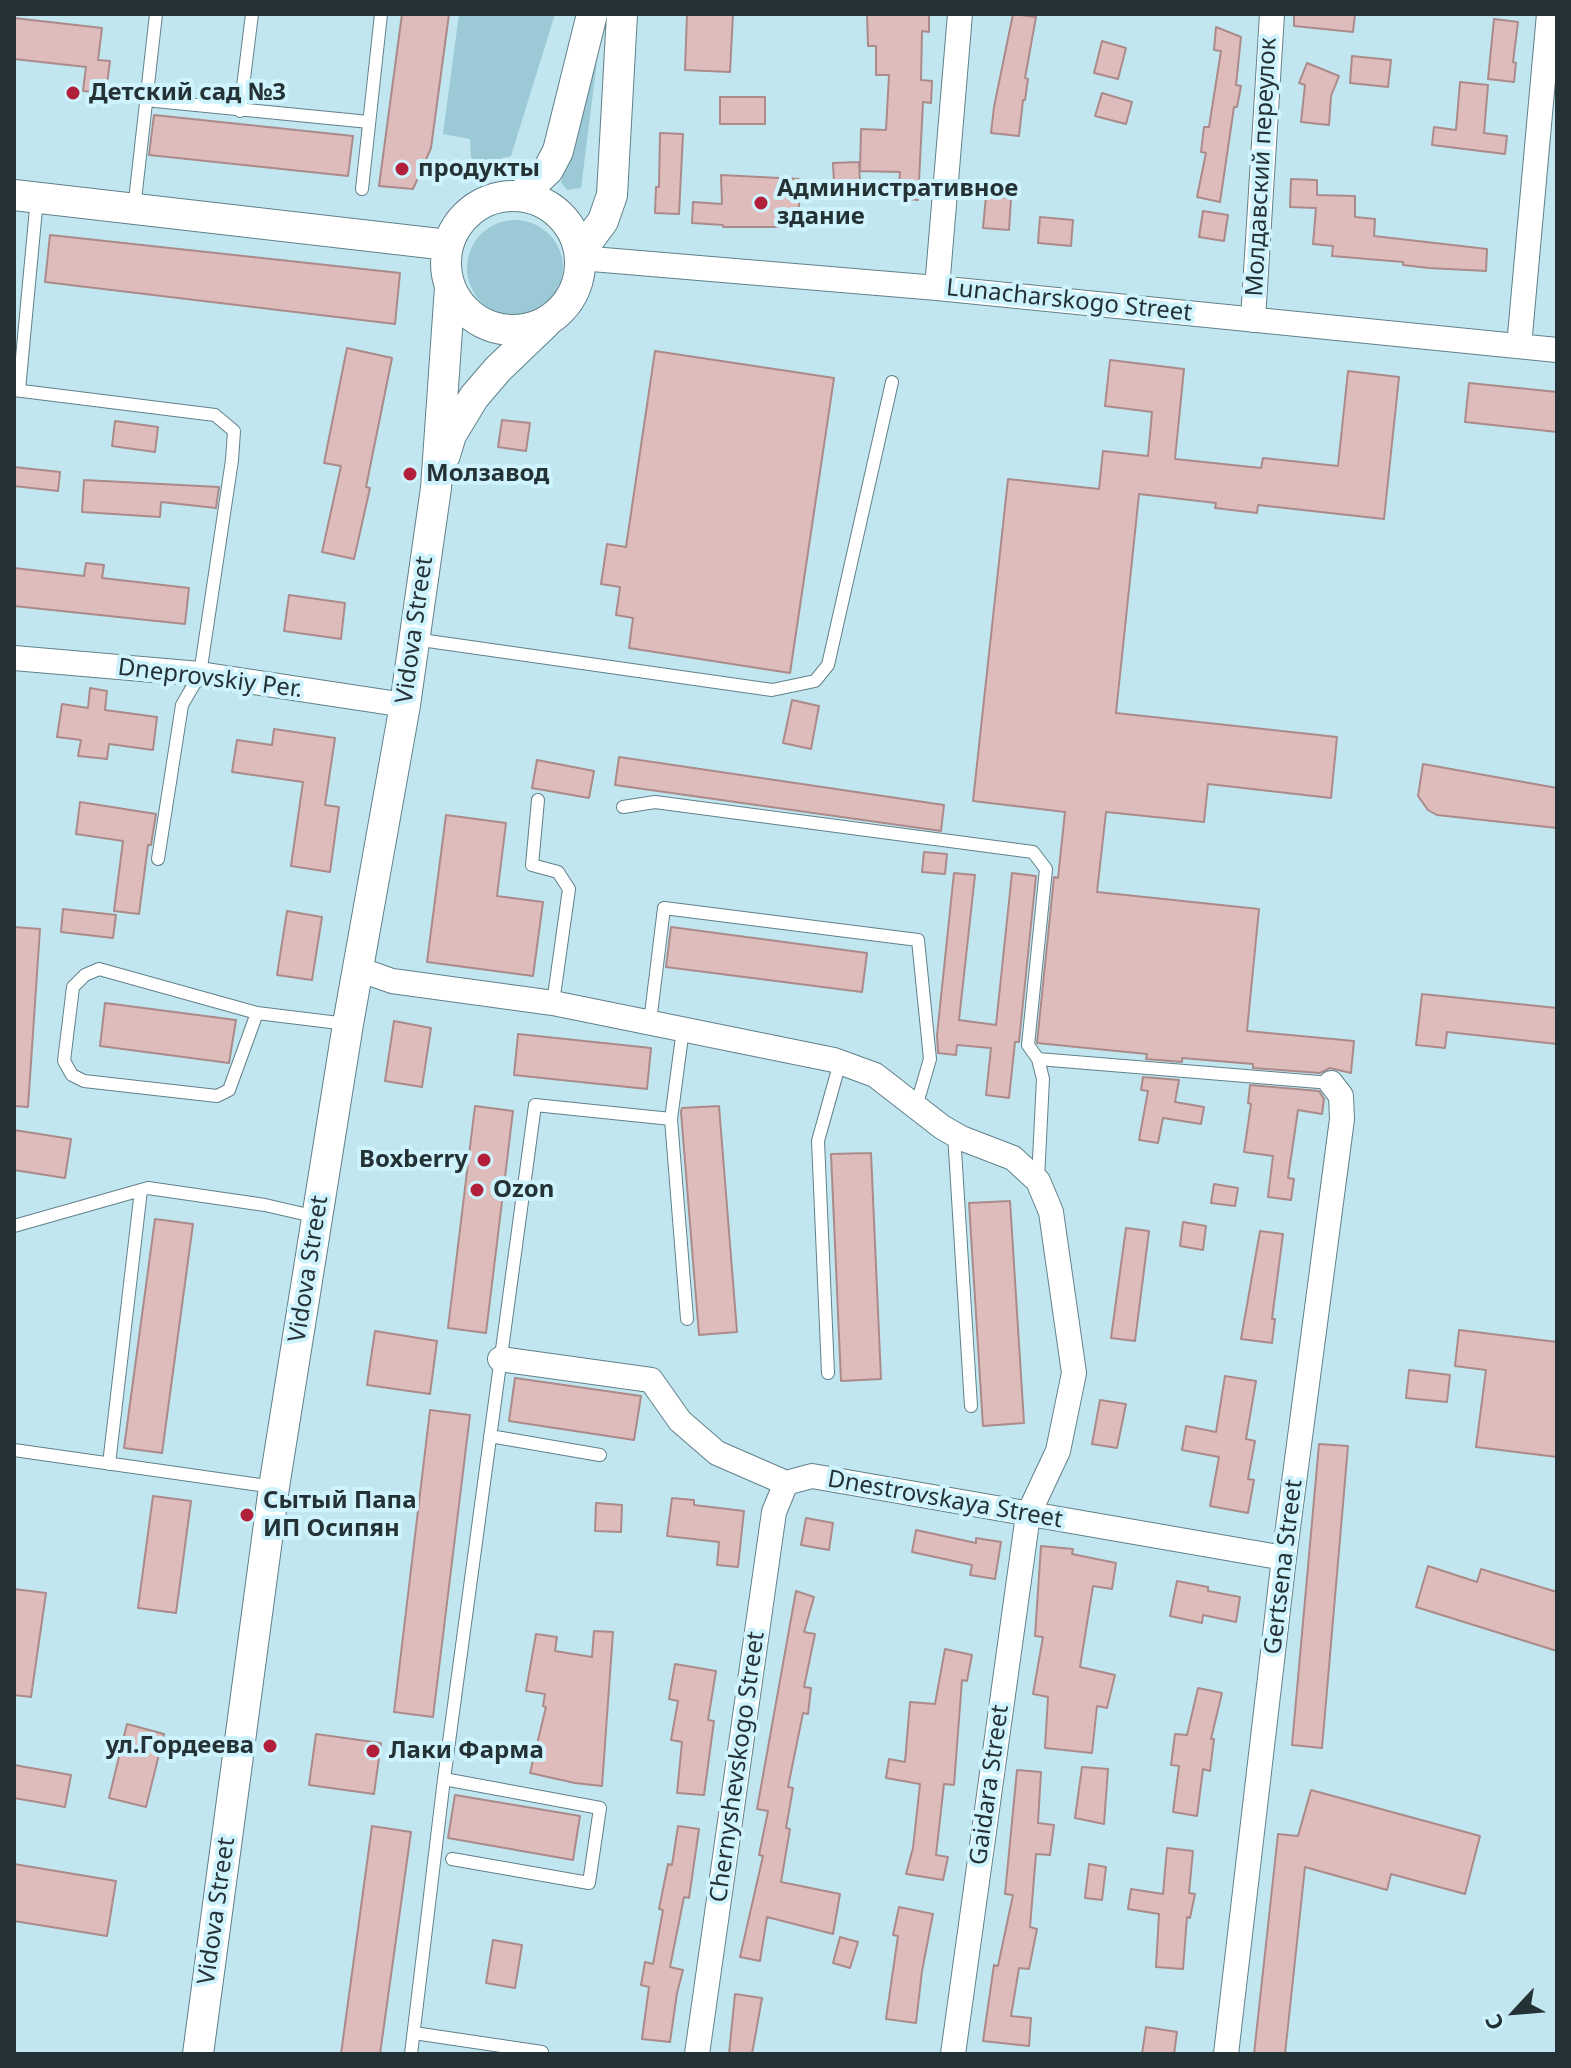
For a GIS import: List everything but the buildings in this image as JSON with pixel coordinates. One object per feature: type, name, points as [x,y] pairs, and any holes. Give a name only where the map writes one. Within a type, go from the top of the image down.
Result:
[{"type":"street","points":[[520,196],[548,170],[558,151],[592,14]]},
{"type":"street","points":[[580,255],[603,221],[612,195],[622,14]]},
{"type":"street","points":[[937,288],[960,14]]},
{"type":"street","name":"Молдавский переулок","points":[[1253,320],[1272,14]]},
{"type":"street","points":[[1519,346],[1549,14]]},
{"type":"street","points":[[500,196],[520,196],[541,201],[560,214],[573,231],[580,255],[580,274],[574,293],[563,309],[498,369],[474,397],[451,435],[436,488],[450,287],[446,268],[448,245],[454,230],[466,215],[482,203],[500,196]]},
{"type":"street","points":[[25,197],[448,245]]},
{"type":"street","name":"Lunacharskogo Street","points":[[580,255],[1557,350]]},
{"type":"street","points":[[450,287],[460,304],[474,318],[491,327],[510,331],[530,329],[548,322]]},
{"type":"street","name":"Vidova Street","points":[[198,2054],[274,1487],[348,1024],[405,705],[436,488]]},
{"type":"street","name":"Dneprovskiy Per.","points":[[14,658],[200,674],[405,705]]},
{"type":"street","points":[[358,969],[392,981],[553,1003],[840,1062],[875,1075],[954,1134],[1013,1158],[1038,1181]]},
{"type":"street","name":"Gertsena Street","points":[[1226,2054],[1284,1558],[1342,1119],[1341,1096],[1331,1083]]},
{"type":"street","name":"Gaidara Street","points":[[953,2054],[1028,1515],[1058,1451],[1074,1373],[1051,1212],[1038,1181]]},
{"type":"street","points":[[500,1359],[651,1380],[680,1421],[717,1453],[786,1483]]},
{"type":"street","name":"Dnestrovskaya Street","points":[[786,1483],[812,1476],[1284,1558]]},
{"type":"street","name":"Chernyshevskogo Street","points":[[697,2054],[774,1512],[786,1483]]},
{"type":"lane","points":[[134,209],[156,14]]},
{"type":"lane","points":[[240,111],[252,14]]},
{"type":"lane","points":[[362,189],[381,14]]},
{"type":"lane","points":[[145,100],[369,122]]},
{"type":"lane","points":[[25,197],[17,390],[215,415],[234,431],[200,674],[182,705],[158,859]]},
{"type":"lane","points":[[413,639],[772,690],[815,681],[828,665],[892,382]]},
{"type":"lane","points":[[538,800],[532,865],[558,872],[569,889],[553,1003]]},
{"type":"lane","points":[[623,807],[655,802],[1033,852],[1046,869],[1028,1045],[1038,1059],[1043,1079],[1038,1181]]},
{"type":"lane","points":[[650,1022],[664,908],[918,940],[930,1059],[916,1107]]},
{"type":"lane","points":[[257,1013],[229,1090],[217,1096],[84,1081],[72,1075],[64,1061],[73,987],[85,975],[99,969],[257,1013],[348,1024]]},
{"type":"lane","points":[[683,1029],[671,1119],[687,1319]]},
{"type":"lane","points":[[1038,1059],[1331,1083]]},
{"type":"lane","points":[[828,1373],[818,1141],[840,1062]]},
{"type":"lane","points":[[411,2054],[444,1779],[535,1105],[671,1119]]},
{"type":"lane","points":[[954,1134],[971,1406]]},
{"type":"lane","points":[[14,1226],[148,1188],[265,1205],[317,1217]]},
{"type":"lane","points":[[109,1464],[141,1190]]},
{"type":"lane","points":[[490,1436],[600,1455]]},
{"type":"lane","points":[[14,1450],[274,1487]]},
{"type":"lane","points":[[444,1779],[600,1808],[589,1883],[452,1859]]},
{"type":"lane","points":[[414,2033],[542,2052]]},
{"type":"shaded area","points":[[459,14],[555,14],[511,156],[484,163],[471,158],[470,139],[443,134]]},
{"type":"shaded area","points":[[599,14],[603,14],[581,188],[567,190],[561,182]]},
{"type":"shaded area","points":[[515,220],[534,223],[549,234],[560,249],[563,268],[560,287],[549,302],[534,313],[515,316],[496,313],[481,302],[470,287],[467,268],[470,249],[481,234],[496,223]]},
{"type":"place","name":"Детский сад №3","points":[[73,93]]},
{"type":"place","name":"продукты","points":[[402,169]]},
{"type":"place","name":"Административное здание","points":[[761,203]]},
{"type":"place","name":"Молзавод","points":[[410,474]]},
{"type":"place","name":"Boxberry","points":[[484,1160]]},
{"type":"place","name":"Ozon","points":[[477,1190]]},
{"type":"place","name":"Сытый Папа ИП Осипян","points":[[247,1515]]},
{"type":"place","name":"ул.Гордеева","points":[[270,1746]]},
{"type":"place","name":"Лаки Фарма","points":[[373,1751]]}]
